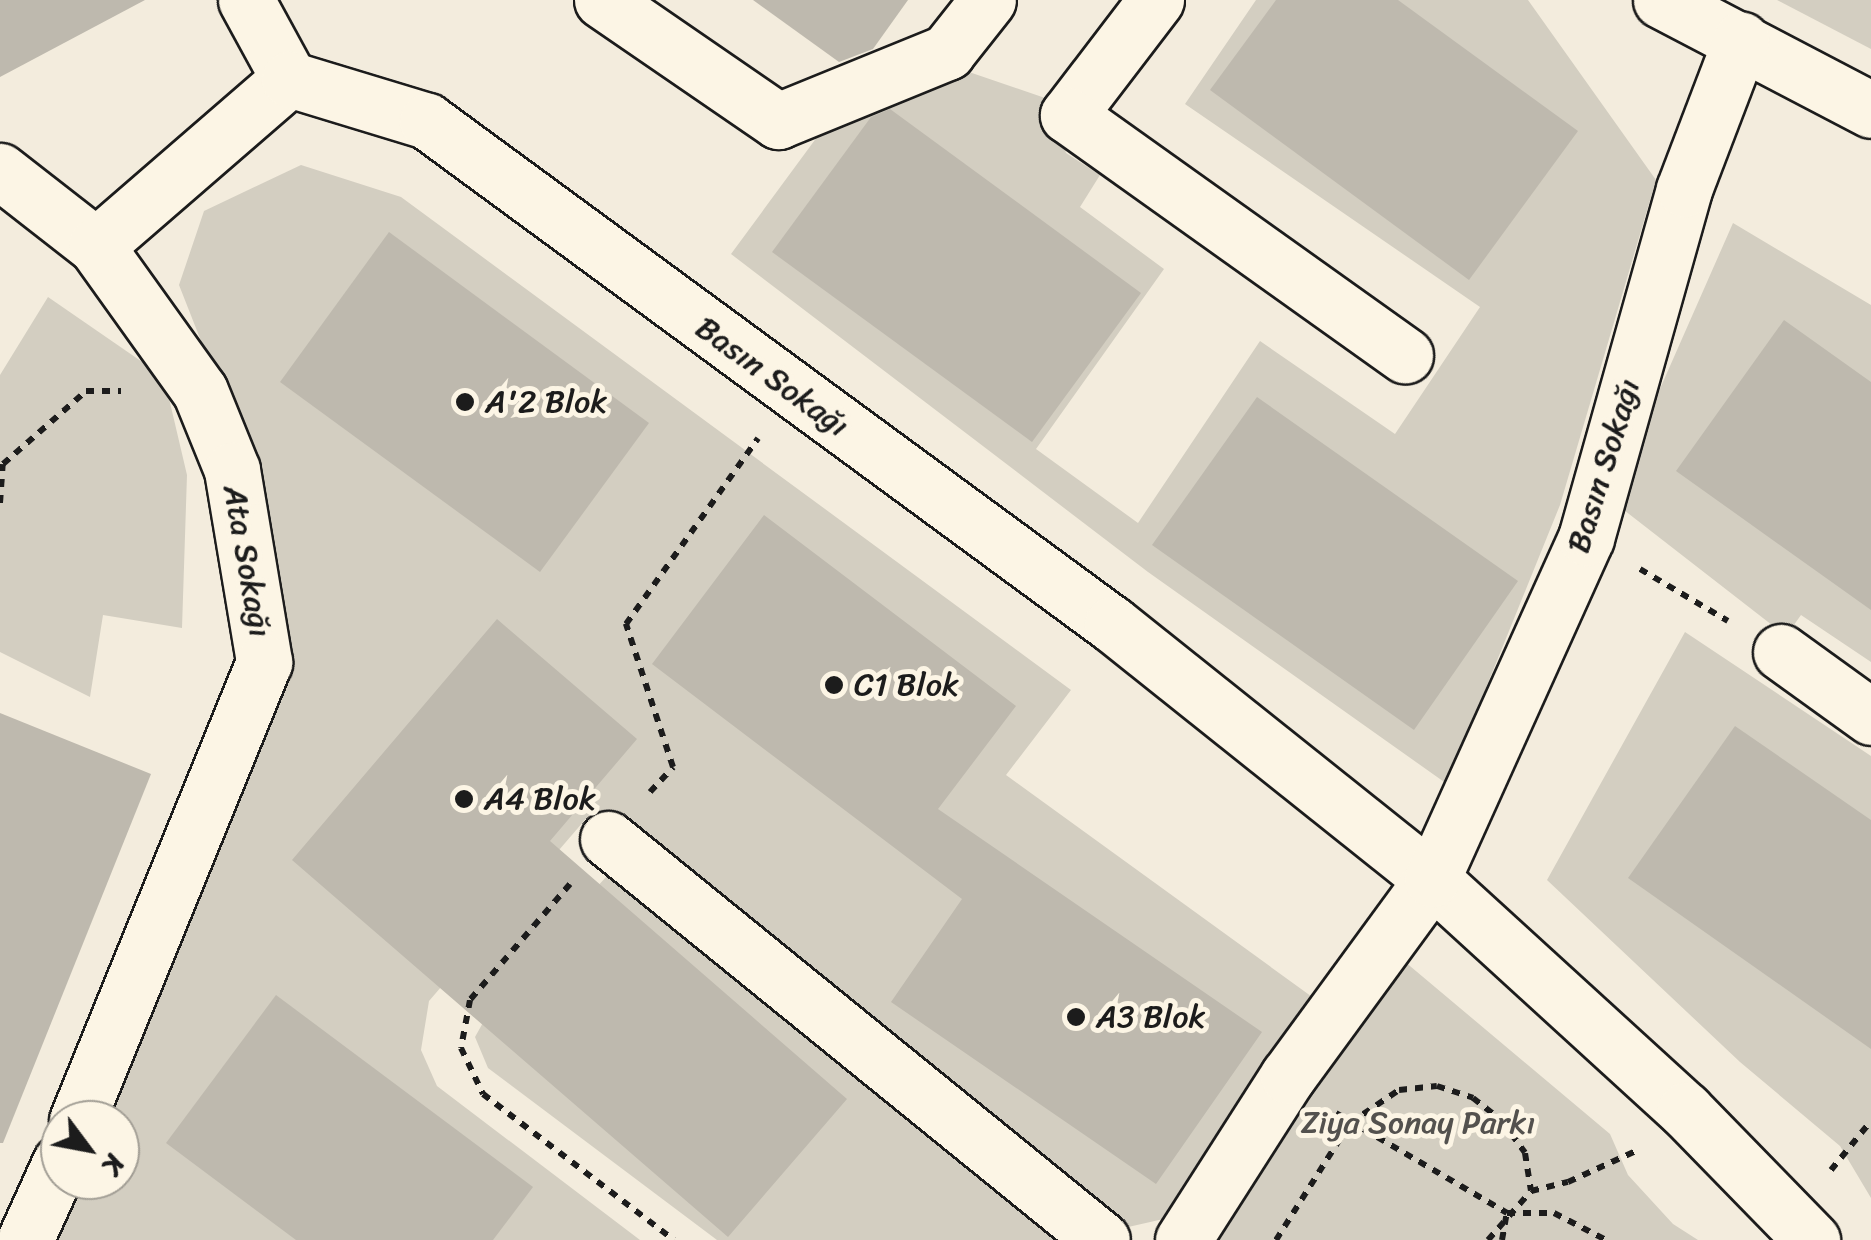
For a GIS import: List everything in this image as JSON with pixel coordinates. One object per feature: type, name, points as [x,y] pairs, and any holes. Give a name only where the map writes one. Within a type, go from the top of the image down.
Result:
[{"type":"street","points":[[96,246],[289,78],[246,0]]},
{"type":"street","points":[[602,0],[778,122],[948,52],[988,0]]},
{"type":"street","points":[[1156,0],[1068,115],[1404,356]]},
{"type":"street","points":[[1661,0],[1871,110]]},
{"type":"street","name":"Basın Sokağı","points":[[1432,878],[1586,538],[1684,189],[1741,40]]},
{"type":"street","name":"Basın Sokağı","points":[[289,78],[427,122],[1112,624],[1432,878],[1685,1110],[1812,1240]]},
{"type":"street","name":"Ata Sokağı","points":[[0,171],[96,246],[200,391],[232,470],[264,662],[85,1100]]},
{"type":"street","points":[[1781,652],[1871,717]]},
{"type":"street","points":[[608,839],[1102,1240]]},
{"type":"street","points":[[1183,1240],[1288,1076],[1432,878]]},
{"type":"street","points":[[24,1240],[42,1200]]},
{"type":"path","points":[[0,502],[3,464],[86,392],[200,391]]},
{"type":"path","points":[[674,1240],[483,1094],[462,1048],[470,1000],[673,767],[626,624],[791,392]]},
{"type":"path","points":[[1586,538],[1781,652]]},
{"type":"path","points":[[1288,1076],[1350,1123],[1507,1214],[1554,1214],[1606,1240]]},
{"type":"path","points":[[1276,1240],[1350,1123],[1399,1090],[1437,1086],[1473,1098],[1502,1121],[1525,1153],[1530,1191]]},
{"type":"path","points":[[1488,1240],[1530,1191],[1568,1182],[1641,1148],[1685,1110]]},
{"type":"path","points":[[1502,1240],[1507,1214]]},
{"type":"green space","points":[[1256,0],[1528,0],[1656,180],[1560,505],[1447,784],[1148,572],[731,254],[820,133],[969,72],[1048,99],[1066,153],[1100,175],[1080,207],[1164,269],[1036,449],[1138,523],[1260,341],[1395,434],[1480,307],[1185,104]]},
{"type":"green space","points":[[1777,0],[1871,0],[1871,49]]},
{"type":"green space","points":[[301,165],[401,197],[1071,690],[1006,775],[1315,999],[1181,1215],[1115,1230],[1060,1195],[590,814],[429,1001],[421,1050],[437,1086],[640,1240],[43,1240],[60,1200],[140,1200],[140,1100],[104,1100],[178,933],[290,648],[238,435],[179,285],[204,211]]},
{"type":"green space","points":[[1733,223],[1871,305],[1871,662],[1801,615],[1786,636],[1611,500]]},
{"type":"green space","points":[[48,297],[164,377],[187,475],[182,628],[103,615],[90,697],[0,652],[0,375]]},
{"type":"green space","points":[[1685,632],[1871,756],[1871,1198],[1840,1146],[1740,1062],[1547,880]]},
{"type":"green space","points":[[617,865],[823,1051],[1060,1240],[717,1240],[488,1068],[475,1037],[499,994]]},
{"type":"green space","name":"Ziya Sonay Parkı","points":[[1404,961],[1610,1134],[1628,1175],[1673,1224],[1698,1240],[1213,1240],[1217,1203]]},
{"type":"building","points":[[0,0],[145,0],[0,77]]},
{"type":"building","points":[[753,0],[908,0],[873,49],[839,62]]},
{"type":"building","points":[[1276,0],[1398,0],[1578,131],[1469,280],[1210,90]]},
{"type":"building","points":[[890,109],[1141,293],[1032,442],[772,252],[871,117]]},
{"type":"building","name":"A'2 Blok","points":[[389,232],[649,423],[540,572],[280,382]]},
{"type":"building","points":[[1784,320],[1871,382],[1871,610],[1676,471]]},
{"type":"building","points":[[1257,397],[1518,581],[1414,730],[1152,545]]},
{"type":"building","points":[[764,515],[1016,706],[938,809],[1262,1032],[1156,1184],[891,1002],[962,899],[652,664]]},
{"type":"building","points":[[497,619],[637,739],[550,841],[847,1099],[728,1237],[292,860]]},
{"type":"building","points":[[0,713],[151,774],[3,1143],[0,1143]]},
{"type":"building","points":[[1735,726],[1871,820],[1871,1049],[1628,878]]},
{"type":"building","points":[[276,995],[533,1187],[493,1240],[296,1240],[166,1143]]},
{"type":"place","name":"A'2 Blok","points":[[465,402]]},
{"type":"place","name":"C1 Blok","points":[[834,685]]},
{"type":"place","name":"A4 Blok","points":[[464,799]]},
{"type":"place","name":"A3 Blok","points":[[1076,1017]]}]
